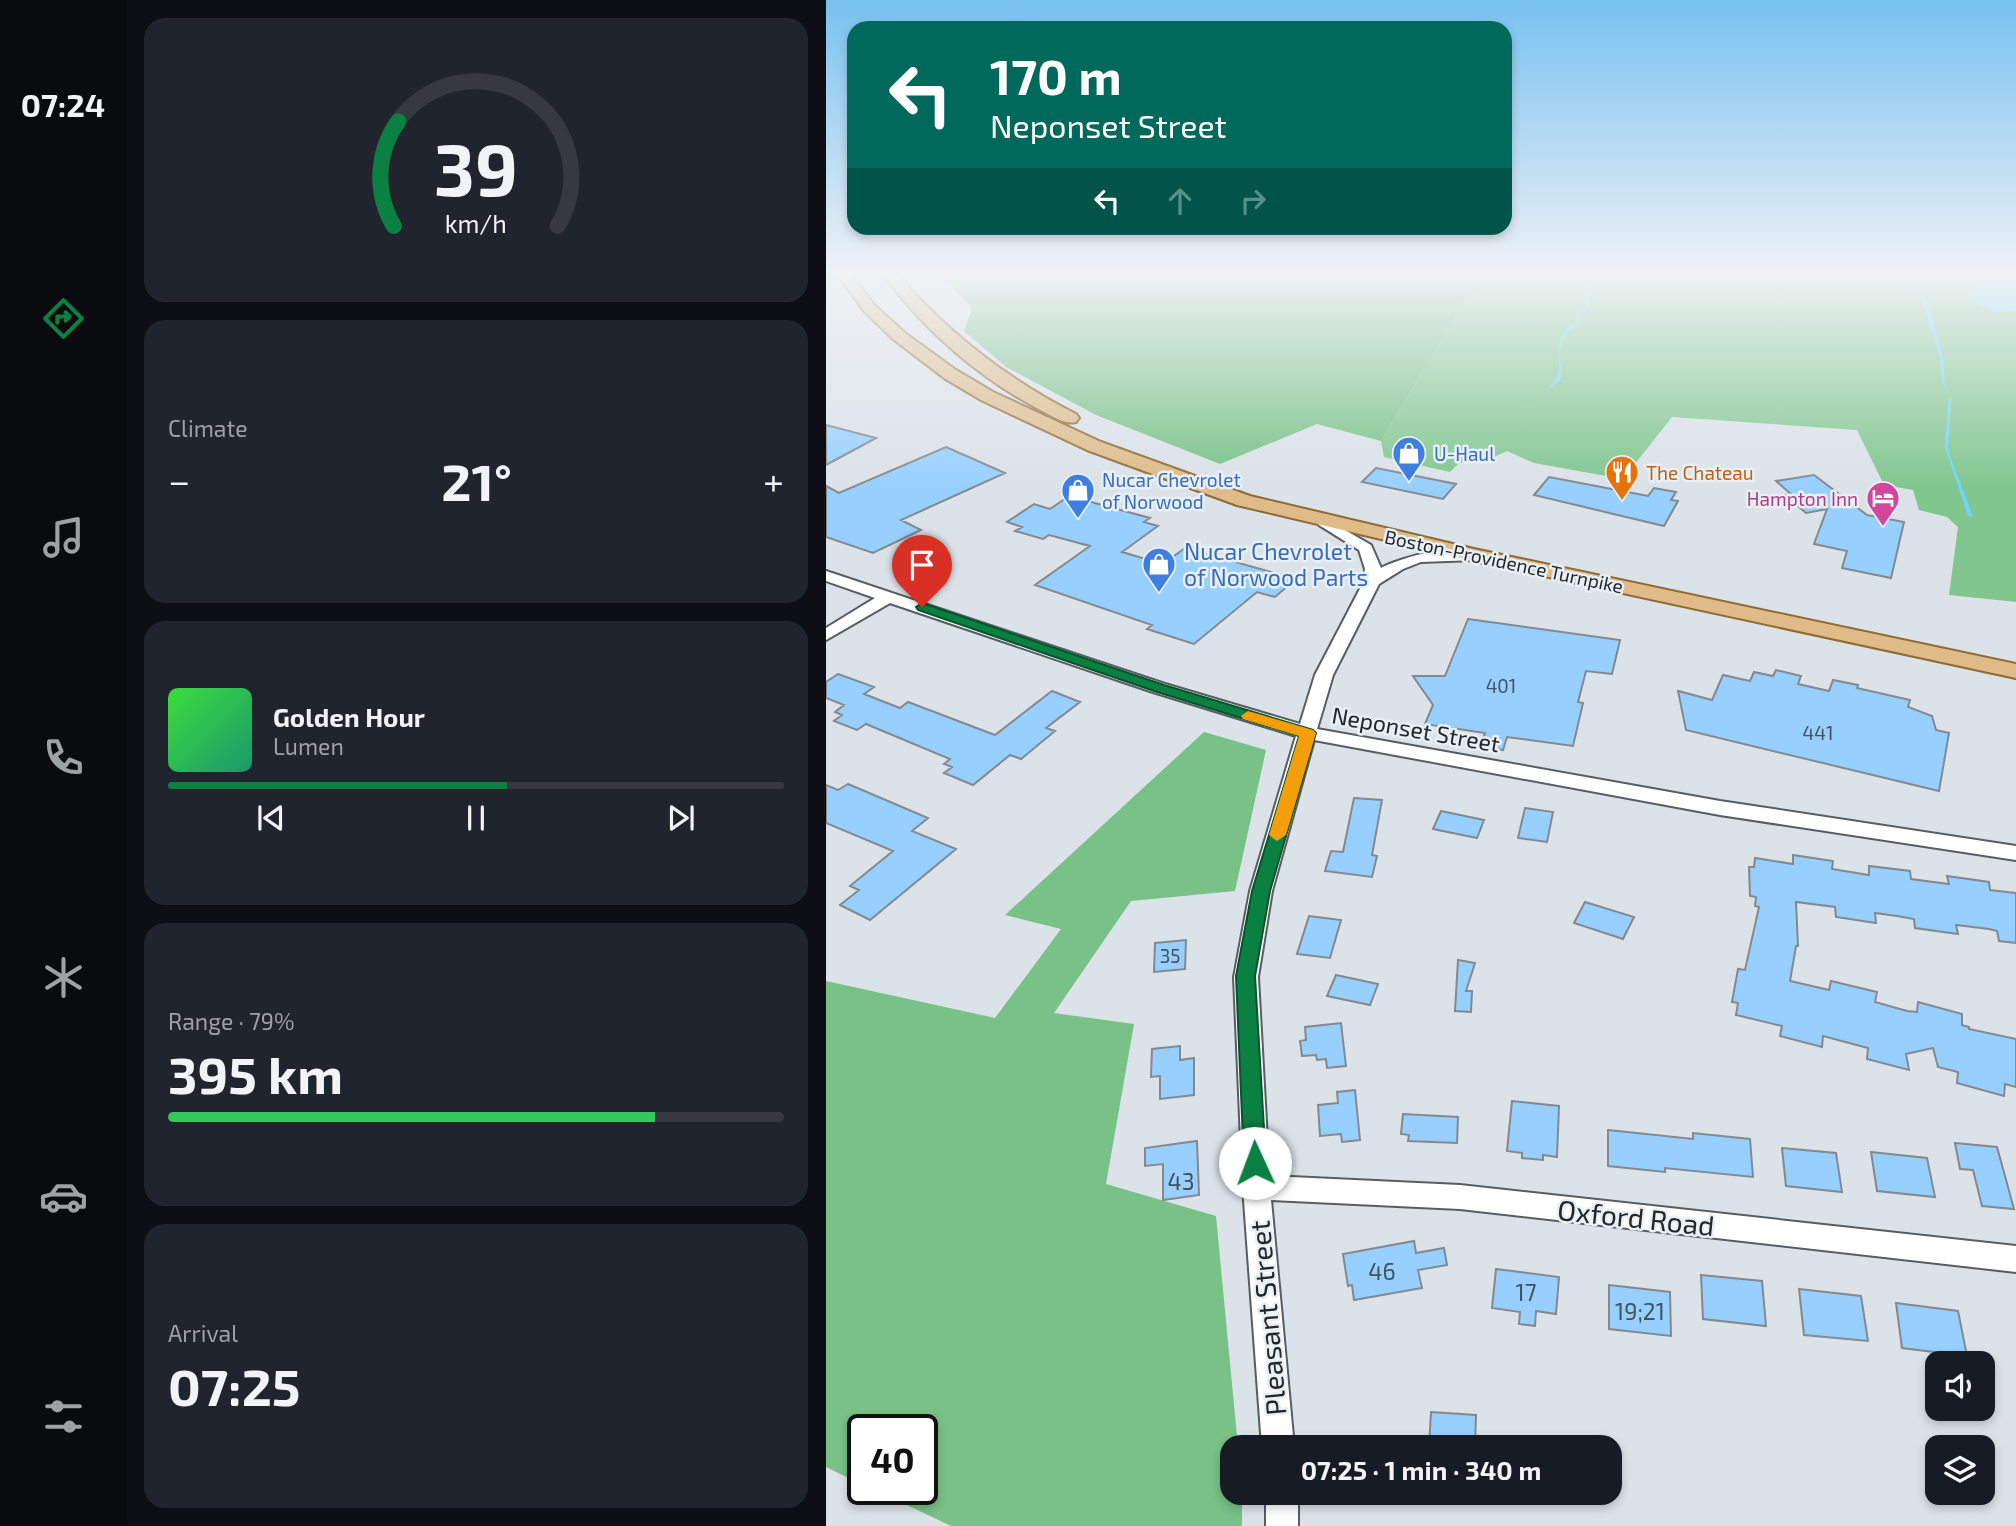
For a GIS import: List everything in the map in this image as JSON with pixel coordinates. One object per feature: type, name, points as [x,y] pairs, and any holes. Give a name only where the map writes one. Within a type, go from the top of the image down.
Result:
[{"type":"main road","name":"Boston-Providence Turnpike","points":[[911,346],[959,379],[1031,418],[1169,475],[1244,501],[1324,522],[2016,671]]},
{"type":"main road","name":"Boston-Providence Turnpike","points":[[956,346],[1022,393],[1097,431],[1209,474],[1293,501],[1395,527],[1695,587],[2016,657]]},
{"type":"street","points":[[1324,522],[1366,548],[1373,569],[1372,581]]},
{"type":"street","name":"Pleasant Street","points":[[1277,1435],[1256,1187],[1246,976],[1261,891],[1324,675],[1372,581],[1396,564],[1409,559],[1422,556],[1474,555]]},
{"type":"street","name":"Neponset Street","points":[[826,576],[1159,688],[1308,733],[1720,807],[2016,853]]},
{"type":"street","points":[[826,635],[888,597]]},
{"type":"street","name":"Oxford Road","points":[[1256,1187],[1460,1197],[2016,1259]]},
{"type":"street","points":[[1282,1505],[1282,1526]]},
{"type":"green space","points":[[982,346],[1438,346],[1381,441],[1317,424],[1220,464],[1096,415],[1006,367]]},
{"type":"green space","points":[[1438,346],[2016,346],[2016,602],[1949,595],[1958,527],[1947,517],[1919,510],[1913,490],[1884,485],[1857,430],[1672,417],[1623,479],[1534,463],[1507,451],[1486,461],[1459,463],[1450,472],[1384,457],[1381,441]]},
{"type":"green space","points":[[1204,732],[1266,750],[1235,891],[1131,901],[1054,1013],[1134,1024],[1106,1184],[1216,1216],[1237,1435],[1220,1435],[1220,1505],[1242,1505],[1242,1526],[951,1526],[907,1505],[938,1505],[938,1414],[847,1414],[847,1477],[826,1467],[826,981],[995,1018],[1061,929],[1005,915]]},
{"type":"water","points":[[1561,346],[1562,374],[1559,381],[1530,404],[1555,380],[1559,368]]},
{"type":"water","points":[[1937,346],[1940,346],[1943,358],[1945,386],[1949,396],[1942,381]]},
{"type":"water","points":[[1949,396],[1948,450],[1973,517],[1968,516],[1945,447]]},
{"type":"building","points":[[826,425],[876,438],[826,465]]},
{"type":"building","points":[[946,447],[1005,473],[901,520],[921,530],[873,553],[826,537],[826,486],[839,493]]},
{"type":"building","name":"U-Haul","points":[[1376,468],[1456,484],[1443,499],[1362,482]]},
{"type":"building","name":"Hampton Inn","points":[[1814,475],[1867,515],[1904,522],[1891,578],[1842,568],[1847,551],[1814,544],[1827,509],[1806,513],[1785,495],[1791,494],[1776,481]]},
{"type":"building","name":"The Chateau","points":[[1549,477],[1648,496],[1654,488],[1676,492],[1671,500],[1678,501],[1664,526],[1534,495]]},
{"type":"building","name":"Nucar Chevrolet of Norwood Parts","points":[[1069,496],[1150,518],[1144,522],[1158,526],[1122,552],[1163,564],[1185,548],[1296,579],[1275,597],[1257,592],[1194,644],[1147,629],[1152,625],[1035,585],[1090,546],[1049,535],[1043,539],[1015,531],[1022,527],[1007,522],[1034,504],[1050,509]]},
{"type":"building","points":[[1468,619],[1620,640],[1612,674],[1586,671],[1578,702],[1583,703],[1573,746],[1507,737],[1503,750],[1480,746],[1485,733],[1425,724],[1433,705],[1413,676],[1445,676]]},
{"type":"building","points":[[1776,670],[1801,676],[1798,684],[1829,691],[1833,680],[1910,700],[1908,707],[1932,716],[1936,730],[1949,733],[1939,791],[1686,730],[1678,691],[1712,700],[1723,675],[1750,681],[1754,672],[1773,676]]},
{"type":"building","points":[[838,674],[874,687],[864,694],[900,708],[908,702],[995,735],[1052,691],[1080,702],[1046,728],[1055,731],[1021,759],[1010,755],[973,785],[944,773],[952,767],[944,764],[950,759],[866,724],[857,730],[834,721],[842,715],[835,712],[844,705],[826,698],[826,682]]},
{"type":"building","points":[[848,784],[928,818],[912,831],[956,849],[870,920],[840,905],[859,890],[850,886],[893,851],[826,823],[826,785],[838,790]]},
{"type":"building","points":[[1354,798],[1382,800],[1372,855],[1377,856],[1372,877],[1325,871],[1331,851],[1343,852]]},
{"type":"building","points":[[1525,808],[1553,812],[1547,842],[1518,838]]},
{"type":"building","points":[[1441,811],[1484,820],[1477,838],[1433,829]]},
{"type":"building","points":[[1793,855],[1833,861],[1832,869],[1869,875],[1869,866],[1910,871],[1911,879],[1949,884],[1947,876],[1989,882],[1990,890],[2016,893],[2016,943],[1999,941],[1997,931],[1989,929],[1956,925],[1958,934],[1915,928],[1914,919],[1875,913],[1876,923],[1836,917],[1835,907],[1796,902],[1798,946],[1790,981],[1829,990],[1831,981],[1877,992],[1875,1002],[1907,1011],[1917,1012],[1918,1002],[1962,1014],[1962,1025],[1969,1029],[2016,1039],[2016,1087],[2005,1084],[2004,1096],[1957,1083],[1958,1072],[1938,1067],[1933,1048],[1906,1054],[1909,1070],[1867,1059],[1868,1048],[1823,1036],[1822,1047],[1780,1036],[1782,1026],[1736,1015],[1738,1003],[1732,1002],[1738,969],[1745,970],[1759,907],[1755,906],[1756,897],[1750,896],[1749,867],[1754,867],[1755,858],[1793,864]]},
{"type":"building","points":[[1585,902],[1634,917],[1623,939],[1574,923]]},
{"type":"building","points":[[1309,916],[1341,920],[1330,958],[1297,954]]},
{"type":"building","points":[[1186,940],[1185,969],[1154,972],[1155,943]]},
{"type":"building","points":[[1458,960],[1475,963],[1466,991],[1472,991],[1471,1012],[1455,1011]]},
{"type":"building","points":[[1336,975],[1378,984],[1370,1005],[1327,996]]},
{"type":"building","points":[[1341,1023],[1346,1066],[1327,1068],[1326,1059],[1317,1060],[1316,1055],[1302,1056],[1300,1041],[1306,1040],[1305,1027]]},
{"type":"building","points":[[1180,1046],[1180,1060],[1194,1058],[1194,1095],[1160,1099],[1160,1076],[1151,1077],[1152,1049]]},
{"type":"building","points":[[1355,1090],[1360,1140],[1342,1142],[1341,1134],[1320,1136],[1318,1105],[1338,1103],[1337,1092]]},
{"type":"building","points":[[1512,1101],[1559,1106],[1557,1157],[1543,1155],[1543,1160],[1522,1158],[1522,1153],[1507,1151]]},
{"type":"building","points":[[1403,1114],[1458,1117],[1457,1143],[1408,1141],[1409,1135],[1401,1134]]},
{"type":"building","points":[[1608,1130],[1693,1139],[1693,1133],[1750,1139],[1753,1177],[1665,1168],[1665,1172],[1608,1166]]},
{"type":"building","points":[[1197,1141],[1199,1195],[1163,1200],[1163,1164],[1145,1166],[1145,1148]]},
{"type":"building","points":[[1955,1143],[1997,1147],[2014,1209],[1982,1206],[1973,1170],[1960,1169]]},
{"type":"building","points":[[1782,1148],[1836,1153],[1842,1192],[1786,1186]]},
{"type":"building","points":[[1871,1152],[1927,1158],[1935,1197],[1877,1191]]},
{"type":"building","points":[[1414,1241],[1416,1253],[1444,1248],[1447,1265],[1418,1270],[1422,1288],[1354,1300],[1352,1285],[1348,1286],[1343,1254]]},
{"type":"building","points":[[1496,1269],[1559,1277],[1556,1314],[1536,1311],[1535,1326],[1519,1324],[1520,1312],[1492,1308]]},
{"type":"building","points":[[1701,1275],[1762,1281],[1766,1326],[1703,1319]]},
{"type":"building","points":[[1609,1285],[1670,1292],[1671,1336],[1609,1329]]},
{"type":"building","points":[[1799,1289],[1861,1296],[1868,1341],[1804,1335]]},
{"type":"building","points":[[1896,1303],[1958,1311],[1966,1351],[1902,1348]]},
{"type":"building","points":[[1431,1412],[1476,1415],[1475,1435],[1430,1435]]},
{"type":"slow traffic","points":[[1248,716],[1308,733],[1277,835]]},
{"type":"place","name":"U-Haul","points":[[1409,483]]},
{"type":"place","name":"The Chateau","points":[[1622,502]]},
{"type":"place","name":"Nucar Chevrolet of Norwood","points":[[1078,520]]},
{"type":"place","name":"Hampton Inn","points":[[1883,528]]},
{"type":"place","name":"Nucar Chevrolet of Norwood Parts","points":[[1159,594]]},
{"type":"route","points":[[922,607],[1159,688],[1308,733],[1261,891],[1246,976],[1255,1163]]}]
